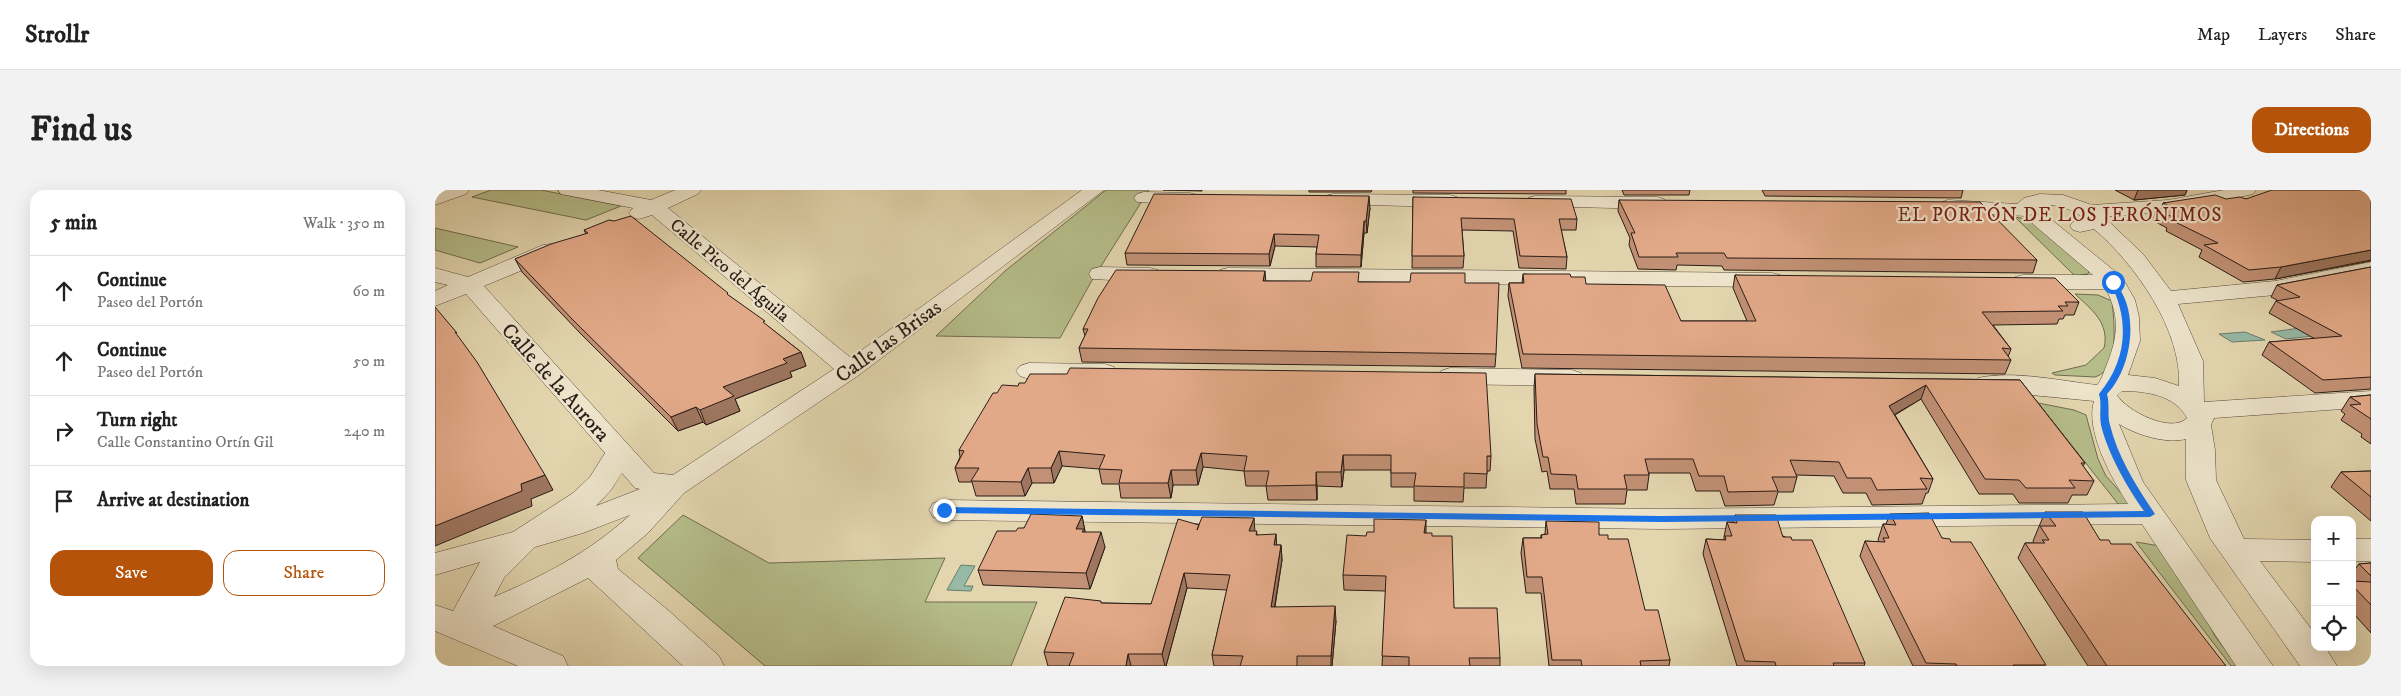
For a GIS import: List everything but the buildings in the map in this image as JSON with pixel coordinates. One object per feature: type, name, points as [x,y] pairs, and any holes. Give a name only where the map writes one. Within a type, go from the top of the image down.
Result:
[{"type":"street","points":[[435,199],[459,190]]},
{"type":"street","name":"Calle Pico del Águila","points":[[568,190],[655,207],[850,370]]},
{"type":"street","points":[[621,221],[691,190]]},
{"type":"street","name":"Calle las Brisas","points":[[677,485],[850,370],[1094,190]]},
{"type":"street","points":[[2007,190],[2030,212],[2113,282],[2123,300],[2127,317],[2128,341],[2107,394],[2105,424],[2129,483],[2255,666]]},
{"type":"street","points":[[2061,190],[2113,234],[2150,273],[2172,312],[2189,356],[2192,370],[2201,480],[2226,538],[2319,666]]},
{"type":"street","points":[[2030,212],[2031,201],[2065,202],[2089,213],[2126,211],[2223,197],[2246,190]]},
{"type":"street","points":[[1143,198],[1213,199]]},
{"type":"street","points":[[1313,200],[1472,202]]},
{"type":"street","points":[[1512,202],[1679,203]]},
{"type":"street","points":[[1933,206],[2030,212]]},
{"type":"street","points":[[435,299],[569,242]]},
{"type":"street","points":[[2164,299],[2275,288],[2371,269]]},
{"type":"street","points":[[1100,274],[1169,275]]},
{"type":"street","points":[[435,275],[469,284]]},
{"type":"street","points":[[1208,275],[1791,280]]},
{"type":"street","points":[[1998,282],[2113,282]]},
{"type":"street","name":"Calle de la Aurora","points":[[469,284],[645,481],[677,485]]},
{"type":"street","points":[[1029,371],[1128,372]]},
{"type":"street","points":[[1426,376],[1599,378]]},
{"type":"street","points":[[1967,383],[2017,384],[2107,394],[2130,383],[2169,391],[2196,413],[2371,399]]},
{"type":"street","points":[[2107,394],[2126,419],[2160,430],[2176,432],[2189,430],[2196,413]]},
{"type":"street","points":[[449,622],[491,572],[523,540],[584,500],[601,483],[619,453]]},
{"type":"street","points":[[435,564],[572,526],[677,485]]},
{"type":"street","points":[[449,622],[553,582],[600,556],[646,517],[677,485]]},
{"type":"street","points":[[944,510],[1662,519],[2150,514]]},
{"type":"street","points":[[2236,550],[2311,551]]},
{"type":"street","points":[[2356,550],[2371,550]]},
{"type":"street","points":[[600,556],[602,574],[657,620],[706,666]]},
{"type":"street","points":[[449,622],[550,666]]},
{"type":"shaded area","points":[[491,190],[541,190],[621,206],[586,220],[472,197]]},
{"type":"shaded area","points":[[1106,190],[1149,190],[1091,282],[1060,338],[936,336],[1005,271]]},
{"type":"shaded area","points":[[2015,217],[2030,220],[2089,271],[2088,274],[2075,276]]},
{"type":"shaded area","points":[[435,228],[518,247],[480,263],[435,250]]},
{"type":"shaded area","points":[[2075,294],[2098,295],[2112,301],[2114,344],[2112,355],[2103,373],[2095,377],[2055,375],[2052,373],[2086,365],[2104,348],[2105,339],[2102,324],[2093,311]]},
{"type":"shaded area","points":[[2300,328],[2313,336],[2286,339],[2271,332]]},
{"type":"shaded area","points":[[2245,332],[2265,340],[2232,342],[2219,334]]},
{"type":"shaded area","points":[[2038,403],[2074,410],[2086,415],[2098,459],[2106,476],[2130,503],[2123,510]]},
{"type":"shaded area","points":[[683,515],[769,563],[945,558],[925,602],[1037,602],[1011,666],[765,666],[638,558]]},
{"type":"shaded area","points":[[2136,542],[2160,546],[2177,563],[2215,636],[2237,666],[2231,666]]},
{"type":"shaded area","points":[[961,565],[975,566],[964,586],[973,586],[971,591],[947,590]]},
{"type":"district","name":"EL PORTÓN DE LOS JERÓNIMOS","points":[[2060,214]]},
{"type":"route","points":[[944,510],[1519,515],[1662,519],[2150,514],[2129,483],[2105,424],[2106,402],[2103,394],[2111,386],[2123,359],[2128,341],[2127,317],[2123,300],[2113,282]]}]
